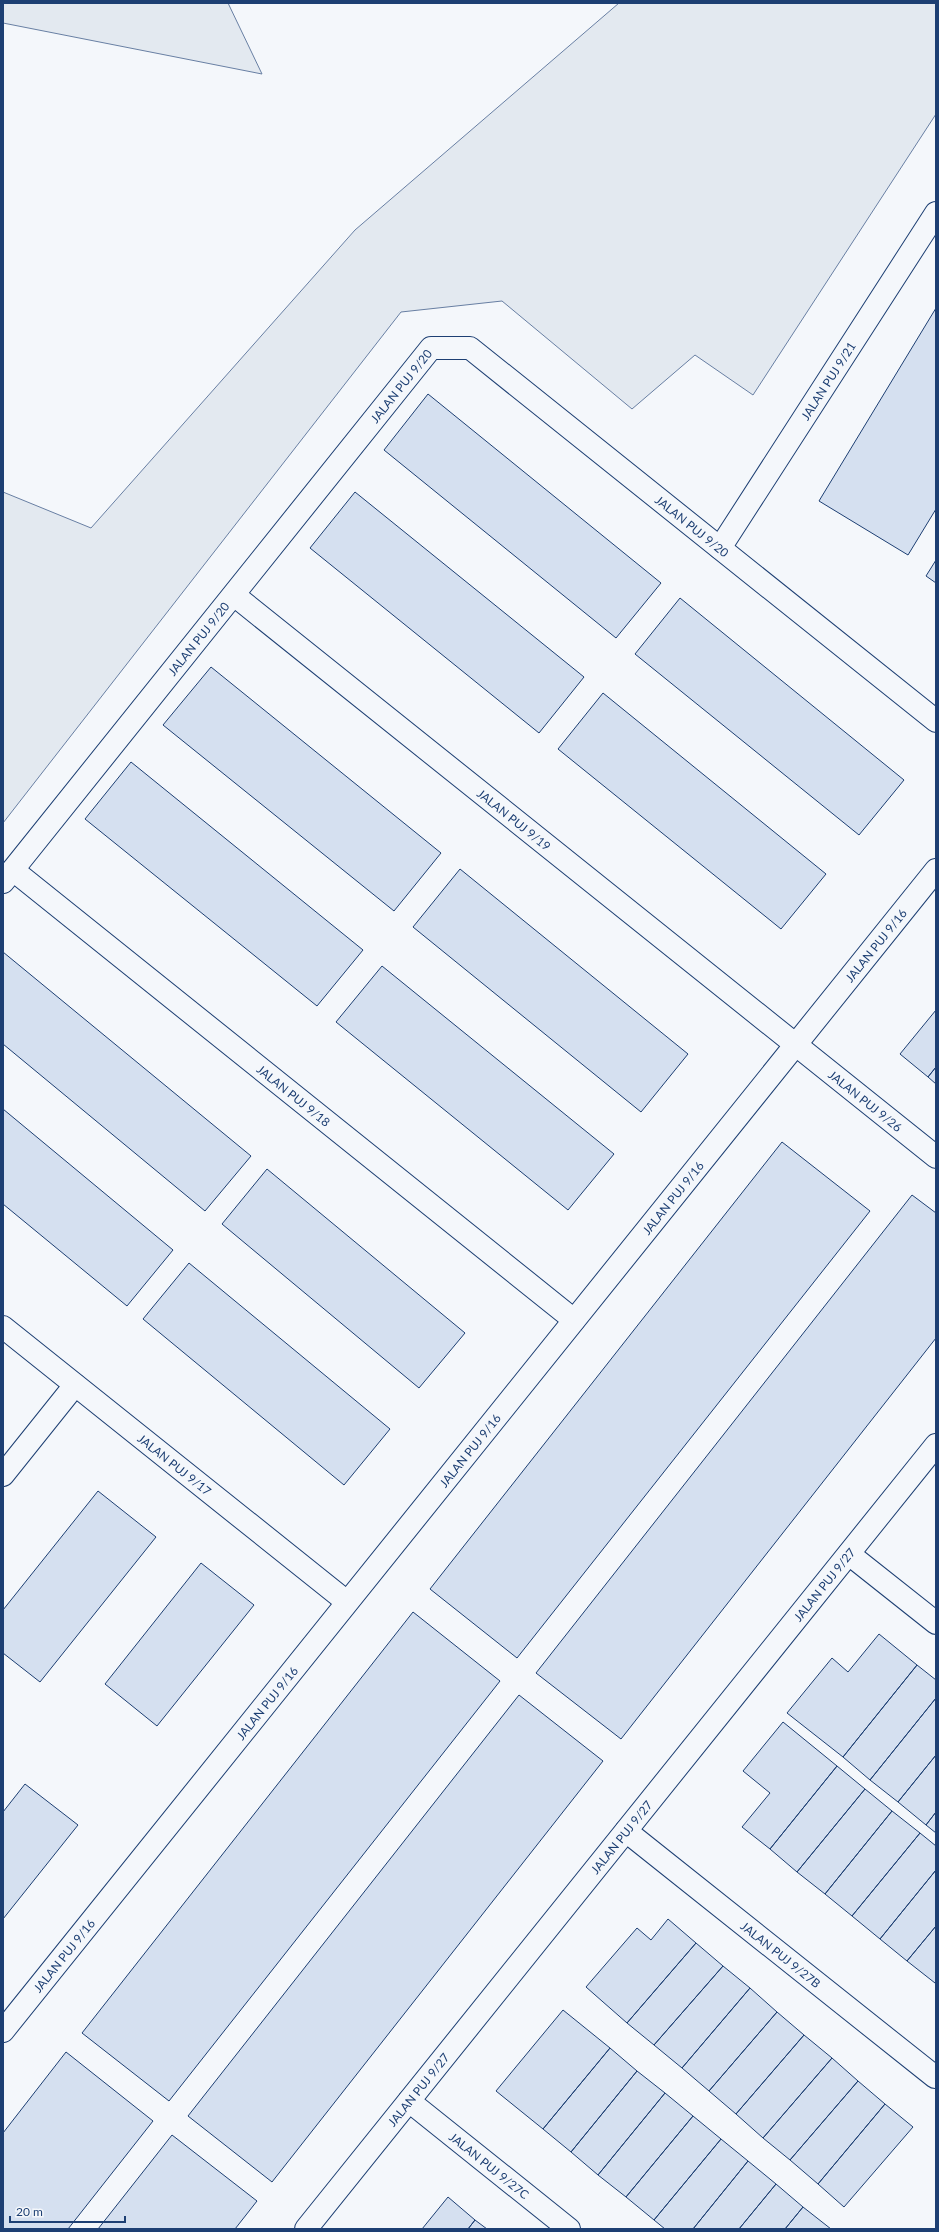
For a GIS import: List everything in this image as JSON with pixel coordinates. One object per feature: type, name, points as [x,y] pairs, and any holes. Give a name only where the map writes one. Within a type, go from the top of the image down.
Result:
[{"type":"street","name":"JALAN PUJ 9/21","points":[[720,548],[936,213]]},
{"type":"street","name":"JALAN PUJ 9/20","points":[[8,876],[431,348],[470,348],[936,720]]},
{"type":"street","name":"JALAN PUJ 9/19","points":[[234,595],[795,1044]]},
{"type":"street","name":"JALAN PUJ 9/16","points":[[3,2031],[936,870]]},
{"type":"street","name":"JALAN PUJ 9/18","points":[[8,876],[574,1320]]},
{"type":"street","name":"JALAN PUJ 9/26","points":[[795,1044],[936,1157]]},
{"type":"street","name":"JALAN PUJ 9/17","points":[[3,1327],[348,1602]]},
{"type":"street","points":[[3,1475],[75,1385]]},
{"type":"street","name":"JALAN PUJ 9/27","points":[[306,2229],[936,1445]]},
{"type":"street","points":[[849,1554],[936,1623]]},
{"type":"street","name":"JALAN PUJ 9/27B","points":[[626,1831],[935,2077]]},
{"type":"street","name":"JALAN PUJ 9/27C","points":[[409,2101],[569,2229]]},
{"type":"shaded area","points":[[3,3],[228,3],[262,74],[3,23]]},
{"type":"shaded area","points":[[619,3],[936,3],[936,114],[753,395],[695,355],[632,409],[502,301],[401,312],[3,823],[3,492],[91,528],[355,230]]},
{"type":"building","points":[[936,308],[936,509],[908,555],[819,501]]},
{"type":"building","points":[[428,394],[661,583],[616,638],[384,450]]},
{"type":"building","points":[[355,492],[584,677],[539,733],[310,548]]},
{"type":"building","points":[[936,560],[936,583],[926,576]]},
{"type":"building","points":[[680,598],[904,780],[859,835],[635,654]]},
{"type":"building","points":[[211,667],[441,853],[394,911],[163,725]]},
{"type":"building","points":[[603,693],[826,874],[781,929],[558,749]]},
{"type":"building","points":[[131,762],[363,950],[317,1006],[85,819]]},
{"type":"building","points":[[460,869],[688,1054],[641,1112],[413,927]]},
{"type":"building","points":[[3,952],[251,1156],[205,1211],[3,1044]]},
{"type":"building","points":[[382,966],[614,1154],[568,1210],[336,1022]]},
{"type":"building","points":[[936,1010],[936,1067],[928,1077],[900,1054]]},
{"type":"building","points":[[936,1067],[936,1084],[928,1077]]},
{"type":"building","points":[[3,1109],[173,1250],[127,1306],[3,1204]]},
{"type":"building","points":[[782,1142],[870,1211],[517,1658],[430,1589]]},
{"type":"building","points":[[267,1169],[465,1333],[419,1388],[222,1224]]},
{"type":"building","points":[[912,1195],[936,1213],[936,1338],[621,1739],[536,1673]]},
{"type":"building","points":[[189,1263],[390,1429],[344,1485],[143,1319]]},
{"type":"building","points":[[98,1491],[156,1537],[40,1682],[3,1653],[3,1610]]},
{"type":"building","points":[[201,1563],[254,1605],[157,1726],[105,1684]]},
{"type":"building","points":[[413,1612],[500,1681],[169,2101],[82,2033]]},
{"type":"building","points":[[879,1634],[917,1665],[843,1757],[787,1713],[832,1658],[848,1672]]},
{"type":"building","points":[[917,1665],[936,1680],[936,1698],[870,1780],[843,1757]]},
{"type":"building","points":[[519,1695],[603,1761],[272,2182],[188,2116]]},
{"type":"building","points":[[936,1698],[936,1755],[898,1802],[870,1780]]},
{"type":"building","points":[[783,1722],[837,1766],[770,1849],[742,1827],[770,1793],[743,1771]]},
{"type":"building","points":[[936,1755],[936,1812],[926,1825],[898,1802]]},
{"type":"building","points":[[837,1766],[865,1789],[797,1872],[770,1849]]},
{"type":"building","points":[[25,1784],[78,1825],[3,1919],[3,1812]]},
{"type":"building","points":[[865,1789],[892,1811],[825,1894],[797,1872]]},
{"type":"building","points":[[892,1811],[920,1833],[852,1916],[825,1894]]},
{"type":"building","points":[[936,1812],[936,1833],[926,1825]]},
{"type":"building","points":[[920,1833],[936,1846],[936,1870],[880,1939],[852,1916]]},
{"type":"building","points":[[936,1870],[936,1926],[907,1961],[880,1939]]},
{"type":"building","points":[[668,1919],[696,1943],[627,2023],[586,1987],[637,1928],[651,1940]]},
{"type":"building","points":[[936,1926],[936,1981],[935,1983],[907,1961]]},
{"type":"building","points":[[696,1943],[723,1966],[654,2045],[627,2023]]},
{"type":"building","points":[[723,1966],[750,1988],[682,2068],[654,2045]]},
{"type":"building","points":[[750,1988],[777,2012],[709,2091],[682,2068]]},
{"type":"building","points":[[563,2010],[610,2048],[543,2129],[496,2091]]},
{"type":"building","points":[[777,2012],[804,2035],[736,2114],[709,2091]]},
{"type":"building","points":[[804,2035],[832,2058],[763,2138],[736,2114]]},
{"type":"building","points":[[610,2048],[637,2071],[571,2152],[543,2129]]},
{"type":"building","points":[[66,2052],[153,2121],[68,2229],[3,2229],[3,2133]]},
{"type":"building","points":[[832,2058],[858,2081],[790,2160],[763,2138]]},
{"type":"building","points":[[637,2071],[665,2093],[598,2175],[571,2152]]},
{"type":"building","points":[[858,2081],[885,2104],[818,2184],[790,2160]]},
{"type":"building","points":[[665,2093],[693,2116],[626,2197],[598,2175]]},
{"type":"building","points":[[885,2104],[913,2127],[844,2207],[818,2184]]},
{"type":"building","points":[[693,2116],[721,2139],[654,2220],[626,2197]]},
{"type":"building","points":[[172,2135],[257,2201],[235,2229],[98,2229]]},
{"type":"building","points":[[721,2139],[748,2161],[693,2229],[665,2229],[654,2220]]},
{"type":"building","points":[[748,2161],[776,2184],[739,2229],[693,2229]]},
{"type":"building","points":[[776,2184],[803,2207],[785,2229],[739,2229]]},
{"type":"building","points":[[448,2197],[475,2220],[468,2229],[422,2229]]},
{"type":"building","points":[[803,2207],[831,2229],[785,2229]]},
{"type":"building","points":[[475,2220],[487,2229],[468,2229]]}]
